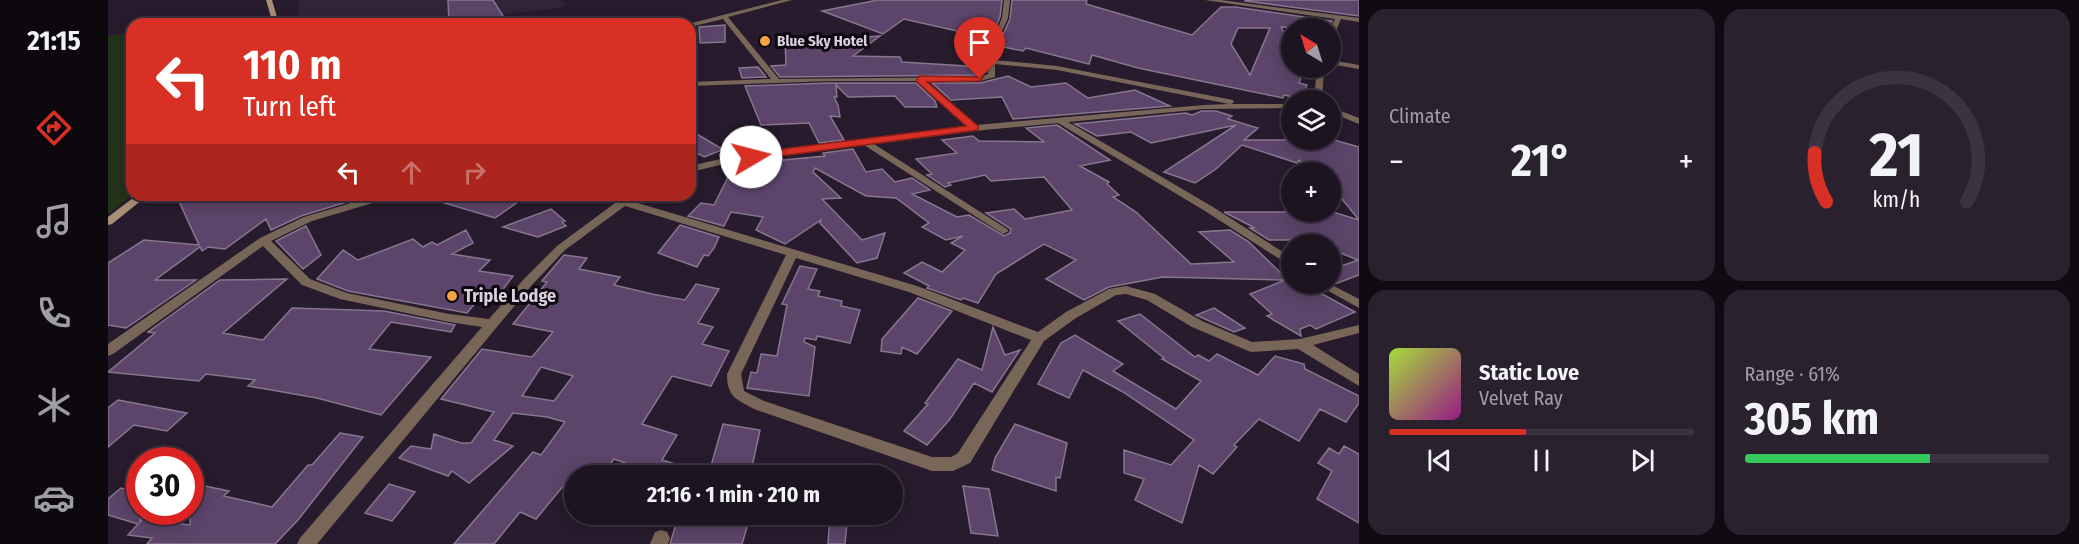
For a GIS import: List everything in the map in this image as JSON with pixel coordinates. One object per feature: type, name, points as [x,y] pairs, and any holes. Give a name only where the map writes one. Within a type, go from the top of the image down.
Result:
[{"type":"street","points":[[269,0],[274,18]]},
{"type":"street","points":[[696,23],[789,0]]},
{"type":"street","points":[[696,84],[980,79],[992,75],[990,52],[1005,18],[1007,0]]},
{"type":"street","points":[[1208,0],[1331,18]]},
{"type":"street","points":[[724,16],[777,81]]},
{"type":"street","points":[[1341,19],[1359,20]]},
{"type":"street","points":[[992,62],[1057,68],[1281,112]]},
{"type":"street","points":[[1341,64],[1359,68]]},
{"type":"street","points":[[919,79],[974,128]]},
{"type":"street","points":[[696,168],[729,160],[974,128],[1246,106],[1281,106]]},
{"type":"street","points":[[1341,114],[1359,122]]},
{"type":"street","points":[[1059,120],[1209,209],[1281,257]]},
{"type":"street","points":[[1341,120],[1359,122]]},
{"type":"street","points":[[864,141],[1003,231]]},
{"type":"street","points":[[108,222],[135,201]]},
{"type":"street","points":[[108,351],[264,240],[308,219],[369,201]]},
{"type":"street","points":[[306,544],[561,248],[623,201]]},
{"type":"street","points":[[636,201],[913,289],[1039,338]]},
{"type":"street","points":[[264,240],[306,282],[344,296],[449,318],[494,324]]},
{"type":"street","points":[[793,252],[734,374],[738,394],[748,401],[932,464],[953,464],[970,452],[1039,338],[1103,296],[1126,290],[1151,297],[1235,342],[1251,347],[1300,344],[1359,329]]},
{"type":"street","points":[[1341,294],[1359,304]]},
{"type":"street","points":[[1300,344],[1359,381]]},
{"type":"shaded area","points":[[299,0],[561,0],[566,7],[468,18],[299,18]]},
{"type":"green space","points":[[126,34],[126,200],[108,214],[108,36]]},
{"type":"building","points":[[448,0],[493,0],[504,18],[449,18]]},
{"type":"building","points":[[878,0],[1002,0],[1000,17],[988,44],[957,38],[966,33],[904,19],[883,34],[822,11]]},
{"type":"building","points":[[1012,0],[1087,0],[1086,4],[1192,35],[1221,7],[1311,18],[1281,18],[1281,78],[1301,78],[1299,83],[1307,85],[1305,90],[1281,90],[1281,98],[1138,68],[1092,55],[1089,64],[1026,48],[1023,51],[998,46],[1010,19]],"holes":[[[1238,28],[1270,28],[1250,75],[1231,44]]]},
{"type":"building","points":[[1359,0],[1359,16],[1245,1]]},
{"type":"building","points":[[725,25],[725,42],[700,43],[699,27]]},
{"type":"building","points":[[880,36],[853,56],[900,57],[902,62],[983,67],[986,72],[979,75],[780,77],[771,66],[786,65],[785,40],[813,37],[816,41]]},
{"type":"building","points":[[758,67],[766,77],[742,78],[739,68]]},
{"type":"building","points":[[1008,76],[1031,87],[1066,83],[1088,98],[1135,90],[1170,106],[1013,119],[1002,97],[951,100],[932,83],[980,83]]},
{"type":"building","points":[[916,83],[935,101],[937,107],[905,107],[895,96],[848,97],[836,85],[837,97],[834,97],[840,117],[830,116],[844,140],[819,143],[809,123],[761,125],[745,86]]},
{"type":"building","points":[[1202,111],[1216,111],[1232,116],[1228,119],[1258,128],[1244,140],[1281,140],[1281,150],[1341,150],[1341,142],[1359,147],[1359,220],[1341,198],[1341,162],[1301,162],[1299,160],[1294,162],[1242,145],[1216,169],[1195,183],[1164,172],[1236,125],[1151,143],[1131,132],[1097,136],[1075,124],[1186,113],[1192,115]]},
{"type":"building","points":[[1057,125],[1110,160],[1080,166],[1109,182],[1107,184],[1119,195],[1113,197],[1136,212],[1191,264],[1234,262],[1199,232],[1230,230],[1249,242],[1281,273],[1281,280],[1163,277],[1109,287],[1084,300],[1046,279],[1076,260],[1044,244],[996,274],[978,303],[963,298],[961,300],[927,288],[929,286],[904,273],[922,262],[942,272],[965,250],[951,243],[963,236],[946,240],[922,227],[929,223],[896,198],[866,196],[815,168],[813,172],[841,198],[822,199],[862,240],[885,233],[877,258],[857,263],[820,223],[821,220],[785,244],[756,230],[763,217],[731,212],[724,226],[688,216],[701,203],[714,205],[731,171],[729,165],[825,156],[823,153],[853,149],[866,172],[882,169],[895,182],[912,178],[930,190],[912,194],[957,217],[969,215],[1004,236],[1010,233],[1011,229],[986,213],[1014,209],[1025,219],[1072,210],[1044,177],[991,181],[985,175],[948,183],[951,185],[945,187],[927,175],[932,174],[916,159],[957,153],[942,140],[973,136],[979,141],[1044,142],[1026,128]]},
{"type":"building","points":[[696,134],[732,154],[725,156],[722,150],[704,157],[699,154],[696,155]]},
{"type":"building","points":[[179,201],[350,201],[301,216],[271,230],[266,219],[225,249],[208,247],[202,251],[200,247],[155,280],[196,280],[126,328],[108,325],[108,263],[144,240],[199,245]]},
{"type":"building","points":[[438,201],[519,201],[495,218]]},
{"type":"building","points":[[551,209],[565,221],[562,222],[566,226],[538,237],[503,227]]},
{"type":"building","points":[[1224,212],[1281,212],[1281,222],[1341,222],[1341,214],[1359,220],[1359,275],[1341,282],[1341,266],[1358,260],[1341,253],[1341,234],[1281,234],[1281,240],[1269,240],[1250,228],[1255,228]]},
{"type":"building","points":[[680,225],[719,237],[714,248],[708,256],[704,255],[697,267],[658,253]]},
{"type":"building","points":[[306,226],[321,255],[303,269],[276,241]]},
{"type":"building","points":[[466,230],[473,243],[452,254],[490,260],[479,271],[513,276],[498,296],[483,294],[467,313],[348,291],[317,279],[343,250],[358,260],[413,239],[423,247],[432,242],[437,245]]},
{"type":"building","points":[[564,255],[587,258],[579,269],[620,277],[614,285],[652,294],[685,300],[696,284],[719,289],[698,323],[713,327],[702,344],[729,351],[711,386],[672,376],[642,424],[677,435],[662,460],[679,465],[631,465],[614,459],[610,465],[564,465],[564,485],[536,519],[520,512],[494,544],[454,544],[533,452],[541,455],[565,422],[547,417],[513,413],[494,440],[513,446],[469,483],[452,471],[448,476],[399,458],[411,446],[431,449],[434,434],[461,443],[471,443],[494,412],[441,399],[482,349],[532,357],[553,332],[513,324],[547,282],[542,281]],"holes":[[[541,367],[573,376],[554,401],[522,396]]]},
{"type":"building","points":[[800,266],[817,269],[808,289],[820,291],[818,296],[842,301],[841,306],[860,310],[850,343],[817,336],[816,340],[805,338],[804,342],[815,347],[809,396],[747,388],[751,372],[757,373],[761,354],[777,356],[787,305],[782,304]]},
{"type":"building","points":[[287,279],[223,333],[263,340],[292,308],[384,311],[455,325],[451,332],[391,322],[369,349],[431,357],[381,415],[317,398],[248,386],[255,380],[206,374],[199,381],[108,372],[155,333],[148,332],[220,280]]},
{"type":"building","points":[[1281,282],[1281,294],[1322,294],[1355,312],[1316,329],[1310,325],[1300,329],[1301,336],[1267,316],[1272,314],[1250,294]]},
{"type":"building","points":[[918,298],[952,311],[917,354],[902,347],[901,354],[881,351],[882,339]]},
{"type":"building","points":[[1214,308],[1245,328],[1234,332],[1196,315]]},
{"type":"building","points":[[1140,314],[1195,357],[1198,355],[1209,361],[1217,354],[1258,375],[1275,356],[1304,364],[1305,369],[1359,396],[1359,403],[1346,422],[1320,409],[1299,441],[1259,419],[1234,445],[1237,447],[1213,474],[1199,465],[1182,523],[1135,500],[1144,479],[1124,473],[1124,450],[1171,465],[1194,440],[1123,392],[1083,370],[1069,398],[1038,384],[1061,343],[1075,335],[1123,364],[1113,371],[1176,409],[1201,381],[1162,359],[1164,358],[1118,321]]},
{"type":"building","points":[[993,327],[1005,355],[1020,350],[992,392],[974,383],[950,419],[927,445],[904,431],[928,404],[925,403],[958,359],[982,370]]},
{"type":"building","points":[[118,400],[187,413],[167,431],[134,425],[108,447],[108,408]]},
{"type":"building","points":[[723,424],[760,430],[752,465],[711,465]]},
{"type":"building","points":[[1015,424],[1067,443],[1060,478],[1056,477],[1056,491],[992,470],[995,458]]},
{"type":"building","points":[[340,433],[363,437],[298,520],[275,544],[147,544],[152,538],[128,535],[137,525],[204,525],[204,486],[229,491],[224,496],[272,507],[308,465],[312,465]]},
{"type":"building","points":[[1344,446],[1359,454],[1359,523],[1317,499],[1332,471],[1318,463],[1329,448],[1339,454]]},
{"type":"building","points":[[389,484],[415,492],[392,521],[365,513]]},
{"type":"building","points":[[963,486],[989,489],[998,536],[971,533]]},
{"type":"building","points":[[121,488],[126,489],[126,520],[108,515],[108,499]]},
{"type":"building","points":[[676,525],[748,525],[742,544],[670,544]]},
{"type":"building","points":[[829,525],[847,525],[845,544],[828,544]]},
{"type":"place","name":"Blue Sky Hotel","points":[[765,41]]},
{"type":"place","name":"Triple Lodge","points":[[452,296]]},
{"type":"route","points":[[751,157],[974,128],[919,79],[980,79]]}]
